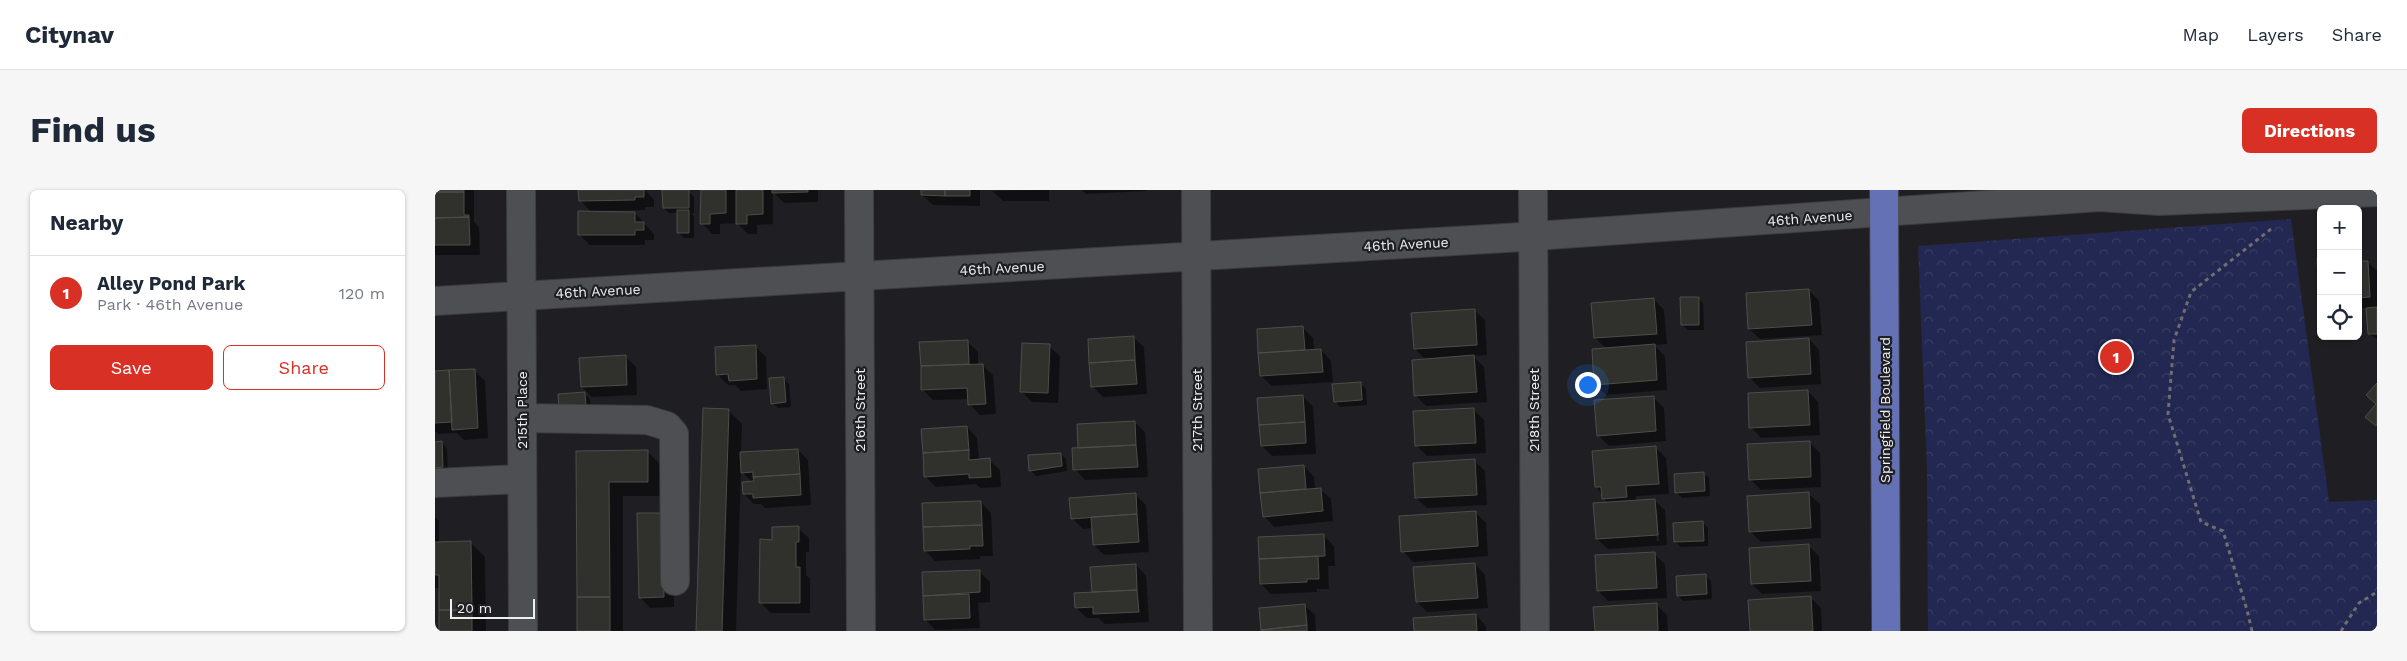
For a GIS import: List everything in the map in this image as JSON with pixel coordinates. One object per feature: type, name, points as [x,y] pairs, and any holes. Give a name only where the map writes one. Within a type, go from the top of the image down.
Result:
[{"type":"main road","name":"Springfield Boulevard","points":[[1884,201],[1886,631]]},
{"type":"street","name":"215th Place","points":[[521,190],[523,631]]},
{"type":"street","name":"216th Street","points":[[859,190],[861,631]]},
{"type":"street","name":"217th Street","points":[[1196,190],[1198,631]]},
{"type":"street","name":"218th Street","points":[[1533,190],[1535,631]]},
{"type":"street","name":"46th Avenue","points":[[435,301],[1533,236],[1884,201],[2100,197],[2159,201],[2309,193],[2377,192]]},
{"type":"street","points":[[522,418],[647,420],[667,426],[674,434],[675,581]]},
{"type":"street","points":[[435,483],[523,479]]},
{"type":"path","points":[[2252,631],[2223,531],[2201,522],[2168,414],[2174,340],[2191,292],[2271,228]]},
{"type":"path","points":[[2341,631],[2359,604],[2377,592]]},
{"type":"green space","points":[[2291,219],[2329,502],[2377,500],[2377,631],[1928,631],[1927,469],[1918,246]]},
{"type":"building","points":[[435,190],[464,190],[464,192],[435,192]]},
{"type":"building","points":[[578,190],[644,190],[644,197],[635,197],[635,200],[579,201]]},
{"type":"building","points":[[662,190],[689,190],[689,208],[663,208]]},
{"type":"building","points":[[701,190],[726,190],[726,213],[710,214],[710,224],[700,224]]},
{"type":"building","points":[[736,190],[763,190],[763,214],[747,215],[747,224],[736,224]]},
{"type":"building","points":[[772,190],[808,190],[808,192],[772,193]]},
{"type":"building","points":[[921,190],[945,190],[945,196],[921,195]]},
{"type":"building","points":[[945,190],[970,190],[970,196],[945,196]]},
{"type":"building","points":[[435,192],[464,192],[464,215],[469,215],[469,217],[435,218]]},
{"type":"building","points":[[677,210],[689,210],[689,233],[677,233]]},
{"type":"building","points":[[578,211],[635,212],[635,222],[644,222],[644,230],[635,230],[635,235],[578,235]]},
{"type":"building","points":[[469,217],[470,245],[435,245],[435,218]]},
{"type":"building","points":[[2362,261],[2368,261],[2370,297],[2362,298]]},
{"type":"building","points":[[1809,289],[1812,325],[1748,329],[1746,293]]},
{"type":"building","points":[[1680,297],[1699,297],[1699,325],[1681,325]]},
{"type":"building","points":[[1654,298],[1657,334],[1594,338],[1591,303]]},
{"type":"building","points":[[2377,307],[2377,334],[2368,334],[2366,308]]},
{"type":"building","points":[[1475,309],[1477,345],[1414,349],[1411,313]]},
{"type":"building","points":[[1303,326],[1305,350],[1258,353],[1257,329]]},
{"type":"building","points":[[1134,336],[1135,360],[1089,363],[1088,339]]},
{"type":"building","points":[[1809,338],[1811,374],[1748,378],[1746,342]]},
{"type":"building","points":[[968,340],[969,364],[921,366],[919,342]]},
{"type":"building","points":[[1022,343],[1050,344],[1048,393],[1020,392]]},
{"type":"building","points":[[1655,344],[1657,380],[1594,385],[1592,349]]},
{"type":"building","points":[[756,345],[757,379],[729,381],[728,374],[716,375],[715,347]]},
{"type":"building","points":[[1321,349],[1323,372],[1260,376],[1258,353]]},
{"type":"building","points":[[626,355],[627,385],[581,387],[579,358]]},
{"type":"building","points":[[1474,355],[1477,392],[1414,396],[1412,360]]},
{"type":"building","points":[[1135,360],[1137,384],[1091,387],[1089,363]]},
{"type":"building","points":[[983,364],[986,404],[968,405],[967,388],[921,390],[921,366]]},
{"type":"building","points":[[475,369],[478,428],[452,430],[449,370]]},
{"type":"building","points":[[449,370],[452,422],[435,423],[435,371]]},
{"type":"building","points":[[784,377],[786,402],[771,404],[769,378]]},
{"type":"building","points":[[1361,382],[1362,400],[1334,402],[1332,384]]},
{"type":"building","points":[[2377,383],[2376,426],[2365,417],[2376,404],[2366,395]]},
{"type":"building","points":[[1808,390],[1810,425],[1749,428],[1748,393]]},
{"type":"building","points":[[585,392],[586,407],[559,409],[558,394]]},
{"type":"building","points":[[1303,395],[1305,422],[1259,425],[1257,398]]},
{"type":"building","points":[[1654,396],[1656,431],[1597,436],[1594,400]]},
{"type":"building","points":[[703,408],[729,409],[722,631],[696,631]]},
{"type":"building","points":[[1474,408],[1476,443],[1415,446],[1413,411]]},
{"type":"building","points":[[1135,421],[1136,445],[1078,448],[1077,424]]},
{"type":"building","points":[[1305,422],[1306,443],[1261,446],[1259,425]]},
{"type":"building","points":[[967,426],[969,450],[923,453],[921,429]]},
{"type":"building","points":[[442,441],[443,467],[435,468],[435,442]]},
{"type":"building","points":[[1810,441],[1811,477],[1749,480],[1747,444]]},
{"type":"building","points":[[1136,445],[1138,467],[1073,470],[1072,448]]},
{"type":"building","points":[[1656,446],[1659,484],[1626,486],[1627,497],[1602,499],[1601,487],[1595,487],[1592,451]]},
{"type":"building","points":[[798,449],[800,474],[753,477],[753,472],[741,473],[740,452]]},
{"type":"building","points":[[648,450],[648,482],[609,482],[610,597],[577,597],[576,451]]},
{"type":"building","points":[[969,450],[969,460],[990,458],[991,477],[969,478],[969,474],[924,477],[923,453]]},
{"type":"building","points":[[1061,453],[1062,466],[1029,471],[1028,455]]},
{"type":"building","points":[[1475,459],[1477,495],[1415,498],[1413,463]]},
{"type":"building","points":[[1304,465],[1306,489],[1260,493],[1258,469]]},
{"type":"building","points":[[1704,472],[1705,491],[1675,493],[1674,474]]},
{"type":"building","points":[[800,474],[801,495],[753,498],[753,494],[743,494],[742,482],[754,481],[753,477]]},
{"type":"building","points":[[1321,488],[1323,511],[1263,517],[1260,493]]},
{"type":"building","points":[[1809,492],[1811,528],[1749,532],[1747,496]]},
{"type":"building","points":[[1136,493],[1137,514],[1071,519],[1069,498]]},
{"type":"building","points":[[1655,499],[1658,535],[1596,539],[1593,503]]},
{"type":"building","points":[[981,501],[982,525],[923,527],[922,503]]},
{"type":"building","points":[[1476,511],[1478,546],[1401,552],[1399,516]]},
{"type":"building","points":[[637,513],[663,513],[664,597],[639,598]]},
{"type":"building","points":[[1137,514],[1139,542],[1093,545],[1091,517]]},
{"type":"building","points":[[1703,521],[1704,541],[1674,542],[1673,523]]},
{"type":"building","points":[[982,525],[983,546],[970,546],[970,549],[924,551],[923,527]]},
{"type":"building","points":[[799,526],[799,542],[796,542],[796,567],[800,567],[800,603],[759,603],[760,539],[772,540],[772,527]]},
{"type":"building","points":[[1324,534],[1325,556],[1259,559],[1258,537]]},
{"type":"building","points":[[471,541],[472,610],[439,610],[439,575],[435,575],[435,542]]},
{"type":"building","points":[[1809,544],[1811,581],[1751,584],[1749,548]]},
{"type":"building","points":[[1655,552],[1657,588],[1597,591],[1595,555]]},
{"type":"building","points":[[1318,556],[1319,579],[1307,579],[1307,582],[1260,584],[1259,559]]},
{"type":"building","points":[[1475,563],[1478,598],[1416,602],[1413,567]]},
{"type":"building","points":[[1136,564],[1137,590],[1092,592],[1090,567]]},
{"type":"building","points":[[980,570],[980,592],[923,596],[922,572]]},
{"type":"building","points":[[1706,574],[1707,594],[1677,596],[1676,576]]},
{"type":"building","points":[[1137,590],[1139,612],[1093,614],[1093,607],[1075,608],[1074,593]]},
{"type":"building","points":[[969,594],[970,618],[924,620],[923,596]]},
{"type":"building","points":[[1811,596],[1813,631],[1750,631],[1748,600]]},
{"type":"building","points":[[577,597],[610,597],[610,631],[577,631]]},
{"type":"building","points":[[1657,603],[1658,631],[1595,631],[1593,607]]},
{"type":"building","points":[[1305,604],[1307,625],[1261,630],[1259,608]]},
{"type":"building","points":[[439,610],[472,610],[472,631],[439,631]]},
{"type":"building","points":[[1476,614],[1477,631],[1414,631],[1413,618]]},
{"type":"building","points":[[1307,625],[1307,631],[1261,631],[1261,630]]},
{"type":"place","name":"Alley Pond Park","points":[[2116,357]]}]
